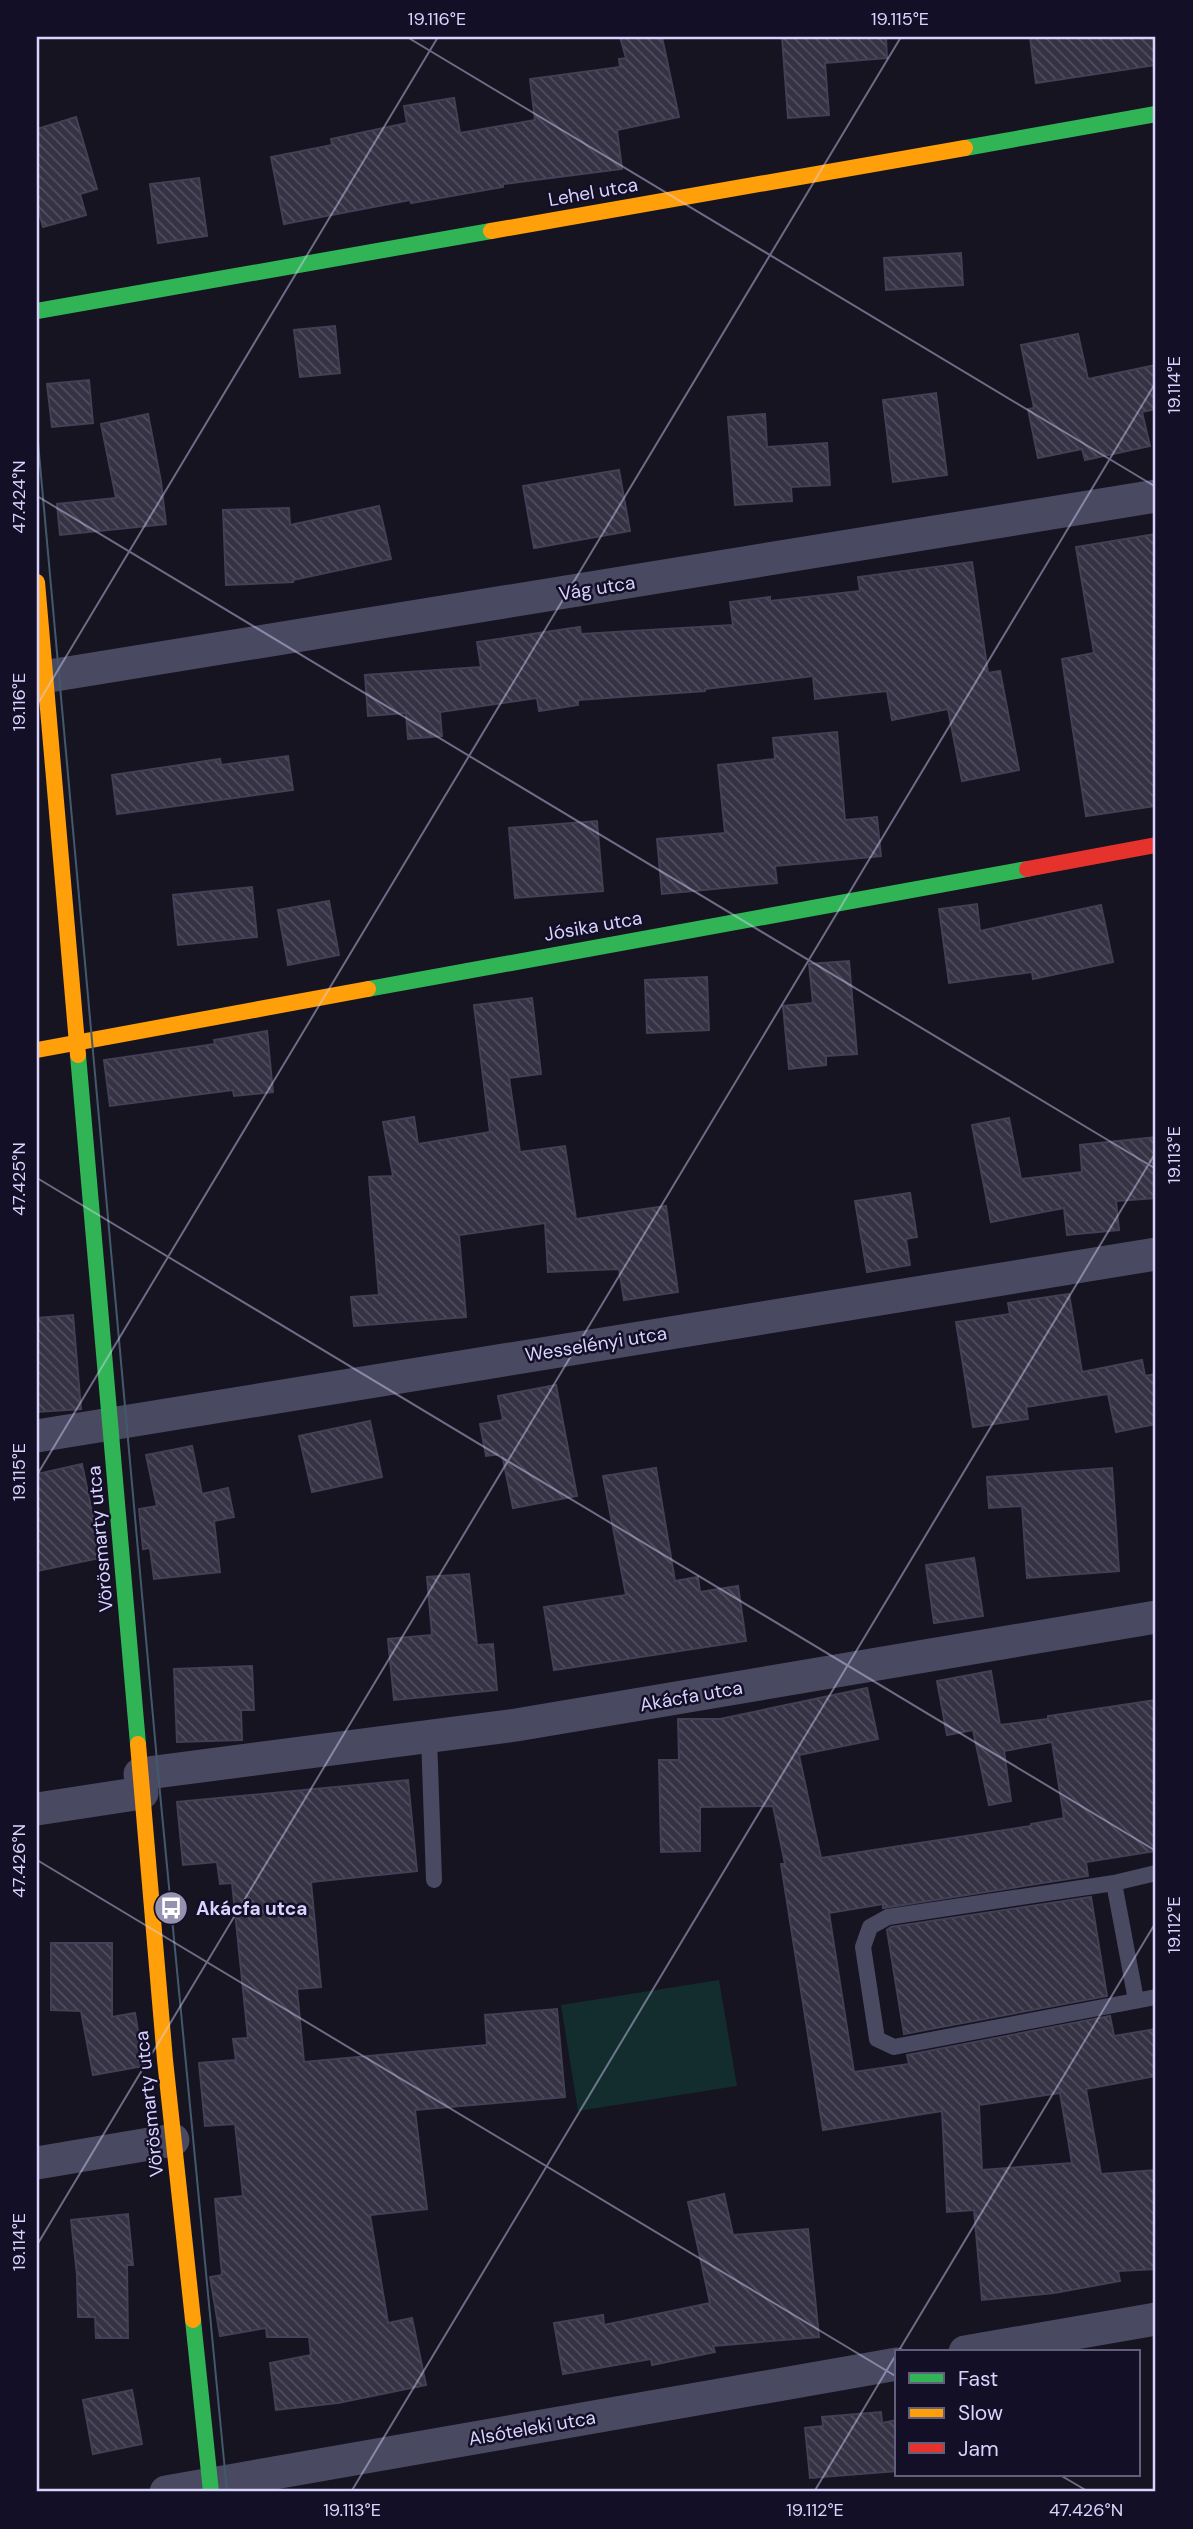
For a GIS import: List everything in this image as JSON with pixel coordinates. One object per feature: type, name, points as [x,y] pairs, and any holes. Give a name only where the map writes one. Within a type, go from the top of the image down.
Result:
[{"type":"street","name":"Lehel utca","points":[[37,310],[1156,114]]},
{"type":"street","name":"Vág utca","points":[[41,678],[1156,496]]},
{"type":"street","name":"Vörösmarty utca","points":[[37,582],[41,678],[78,1044],[173,2140],[211,2489]]},
{"type":"street","name":"Jósika utca","points":[[37,1050],[1156,845]]},
{"type":"street","name":"Wesselényi utca","points":[[37,1436],[1156,1254]]},
{"type":"street","name":"Akácfa utca","points":[[37,1809],[141,1783],[516,1725],[1156,1617]]},
{"type":"street","points":[[37,2163],[173,2140]]},
{"type":"street","points":[[977,2350],[1156,2319]]},
{"type":"street","name":"Alsóteleki utca","points":[[166,2492],[211,2489],[895,2364]]},
{"type":"lane","points":[[429,1737],[434,1880]]},
{"type":"lane","points":[[1156,1873],[1114,1883],[888,1917],[870,1927],[863,1947],[877,2039],[894,2047],[1156,1997]]},
{"type":"lane","points":[[1114,1883],[1136,2000]]},
{"type":"green space","points":[[719,1980],[737,2086],[578,2111],[561,2005]]},
{"type":"building","points":[[620,37],[662,37],[679,117],[617,130],[622,169],[503,184],[503,187],[411,203],[410,200],[284,224],[271,157],[332,145],[331,139],[407,123],[404,106],[454,98],[460,133],[535,120],[530,79],[620,67],[619,59],[626,58]]},
{"type":"building","points":[[782,37],[886,37],[887,58],[825,63],[829,115],[788,118]]},
{"type":"building","points":[[1030,37],[1156,37],[1156,65],[1036,83]]},
{"type":"building","points":[[76,117],[97,189],[80,194],[86,215],[43,227],[37,205],[37,129]]},
{"type":"building","points":[[199,178],[207,236],[158,243],[150,184]]},
{"type":"building","points":[[961,253],[963,285],[886,290],[884,258]]},
{"type":"building","points":[[335,326],[340,373],[300,377],[294,330]]},
{"type":"building","points":[[1078,334],[1088,379],[1156,365],[1156,409],[1142,412],[1150,446],[1085,460],[1082,449],[1038,458],[1028,409],[1034,408],[1021,345]]},
{"type":"building","points":[[89,380],[93,423],[52,427],[47,384]]},
{"type":"building","points":[[936,393],[947,475],[893,482],[883,400]]},
{"type":"building","points":[[148,414],[166,524],[60,535],[57,504],[116,498],[101,424]]},
{"type":"building","points":[[765,414],[767,447],[827,443],[830,485],[791,487],[792,501],[735,505],[728,417]]},
{"type":"building","points":[[619,470],[630,531],[534,548],[523,486]]},
{"type":"building","points":[[379,506],[391,559],[293,582],[226,585],[223,510],[289,508],[290,525]]},
{"type":"building","points":[[1156,534],[1156,806],[1086,816],[1062,659],[1094,653],[1076,547]]},
{"type":"building","points":[[972,562],[988,673],[1000,671],[1019,770],[962,781],[948,709],[892,720],[887,691],[815,699],[813,676],[705,691],[578,700],[578,705],[539,711],[537,698],[440,712],[442,736],[408,739],[406,713],[368,716],[365,675],[481,667],[477,642],[580,627],[581,634],[733,625],[730,602],[770,597],[770,601],[860,591],[858,577]]},
{"type":"building","points":[[837,732],[845,820],[877,817],[881,856],[775,866],[777,883],[662,894],[657,839],[725,833],[718,765],[775,759],[773,738]]},
{"type":"building","points":[[288,756],[293,790],[117,814],[112,775],[220,759],[221,765]]},
{"type":"building","points":[[597,821],[603,891],[515,898],[509,828]]},
{"type":"building","points":[[252,887],[257,937],[178,945],[173,895]]},
{"type":"building","points":[[329,901],[339,955],[288,965],[278,910]]},
{"type":"building","points":[[977,904],[980,931],[1101,905],[1113,962],[1033,979],[1032,972],[949,983],[939,909]]},
{"type":"building","points":[[849,961],[857,1054],[826,1056],[826,1065],[789,1069],[783,1006],[813,1003],[809,964]]},
{"type":"building","points":[[707,977],[709,1030],[647,1033],[645,980]]},
{"type":"building","points":[[532,998],[541,1074],[509,1078],[520,1152],[565,1146],[576,1219],[666,1206],[678,1292],[624,1300],[619,1269],[548,1272],[545,1223],[459,1235],[466,1317],[354,1326],[351,1297],[379,1295],[369,1177],[393,1176],[383,1122],[414,1117],[418,1144],[490,1132],[474,1005]]},
{"type":"building","points":[[267,1031],[273,1092],[234,1096],[233,1090],[110,1106],[104,1060],[215,1044],[214,1040]]},
{"type":"building","points":[[1009,1118],[1021,1179],[1082,1172],[1080,1145],[1156,1137],[1156,1198],[1116,1201],[1119,1230],[1067,1235],[1064,1208],[991,1222],[972,1125]]},
{"type":"building","points":[[910,1193],[917,1237],[906,1239],[910,1265],[867,1272],[855,1201]]},
{"type":"building","points":[[1069,1294],[1082,1372],[1142,1360],[1145,1376],[1156,1374],[1156,1424],[1116,1432],[1108,1394],[1026,1407],[1028,1419],[973,1427],[956,1322],[1010,1314],[1008,1303]]},
{"type":"building","points":[[73,1315],[81,1409],[37,1412],[37,1318]]},
{"type":"building","points":[[556,1385],[577,1496],[513,1508],[502,1454],[486,1456],[480,1424],[503,1420],[498,1396]]},
{"type":"building","points":[[370,1421],[382,1477],[312,1492],[299,1436]]},
{"type":"building","points":[[192,1446],[202,1494],[228,1488],[234,1517],[214,1521],[220,1572],[154,1579],[150,1548],[143,1549],[139,1509],[157,1506],[146,1455]]},
{"type":"building","points":[[82,1464],[93,1517],[96,1517],[100,1558],[37,1571],[37,1474]]},
{"type":"building","points":[[656,1468],[675,1581],[698,1577],[700,1592],[738,1586],[746,1641],[554,1670],[544,1607],[626,1595],[603,1476]]},
{"type":"building","points":[[1112,1468],[1119,1571],[1027,1578],[1022,1506],[989,1508],[987,1477]]},
{"type":"building","points":[[974,1558],[983,1616],[934,1623],[926,1565]]},
{"type":"building","points":[[469,1574],[477,1645],[493,1644],[497,1690],[394,1700],[388,1639],[432,1635],[427,1577]]},
{"type":"building","points":[[252,1666],[254,1710],[241,1710],[242,1740],[177,1742],[174,1669]]},
{"type":"building","points":[[991,1671],[1000,1725],[1156,1700],[1156,1851],[1086,1862],[1088,1876],[883,1908],[883,1904],[829,1913],[854,2072],[909,2064],[907,2055],[1110,2016],[1114,2036],[1156,2029],[1156,2076],[1086,2089],[1101,2174],[1156,2170],[1156,2269],[1118,2271],[1120,2281],[1054,2293],[982,2300],[974,2210],[947,2212],[942,2111],[823,2130],[781,1864],[785,1864],[773,1806],[700,1807],[700,1851],[661,1852],[659,1760],[679,1760],[678,1719],[720,1719],[867,1688],[878,1739],[799,1755],[821,1858],[1031,1826],[1064,1818],[1052,1742],[1004,1751],[1011,1801],[989,1805],[973,1730],[947,1735],[937,1681]],"holes":[[[1060,2093],[1072,2163],[982,2170],[979,2105]]]},
{"type":"building","points":[[408,1780],[417,1871],[311,1882],[321,1987],[297,1989],[304,2062],[487,2045],[485,2015],[557,2009],[565,2097],[415,2110],[427,2209],[370,2215],[388,2323],[412,2318],[426,2385],[338,2403],[276,2410],[270,2363],[311,2355],[309,2337],[267,2337],[266,2328],[220,2336],[210,2277],[222,2275],[215,2199],[243,2196],[235,2124],[205,2126],[199,2063],[236,2060],[233,2039],[248,2038],[232,1883],[220,1884],[217,1862],[183,1865],[177,1802]]},
{"type":"building","points":[[1091,1897],[1107,1996],[904,2034],[887,1930],[891,1927]]},
{"type":"building","points":[[51,1943],[112,1943],[112,2017],[135,2013],[144,2066],[93,2075],[81,2011],[51,2010]]},
{"type":"building","points":[[724,2194],[733,2235],[808,2229],[819,2337],[713,2346],[715,2352],[652,2365],[651,2359],[563,2374],[554,2323],[603,2315],[604,2325],[710,2303],[688,2202]]},
{"type":"building","points":[[128,2214],[133,2265],[127,2265],[128,2338],[96,2338],[95,2317],[78,2317],[71,2220]]},
{"type":"building","points":[[132,2390],[142,2444],[93,2454],[83,2400]]},
{"type":"building","points":[[881,2412],[882,2423],[895,2420],[895,2471],[810,2478],[805,2428],[823,2426],[822,2417]]},
{"type":"tram line","points":[[37,431],[158,1772],[227,2492]]},
{"type":"traffic: fast","points":[[965,148],[1156,114]]},
{"type":"traffic: fast","points":[[37,311],[491,231]]},
{"type":"traffic: fast","points":[[368,989],[1027,869]]},
{"type":"traffic: fast","points":[[78,1055],[138,1744]]},
{"type":"traffic: fast","points":[[193,2320],[211,2492]]},
{"type":"traffic: slow","points":[[491,231],[965,148]]},
{"type":"traffic: slow","points":[[37,582],[78,1055]]},
{"type":"traffic: slow","points":[[37,1050],[368,989]]},
{"type":"traffic: slow","points":[[138,1744],[165,2060],[193,2320]]},
{"type":"traffic: jam","points":[[1027,869],[1156,845]]},
{"type":"place","name":"Akácfa utca","points":[[171,1908]]}]
